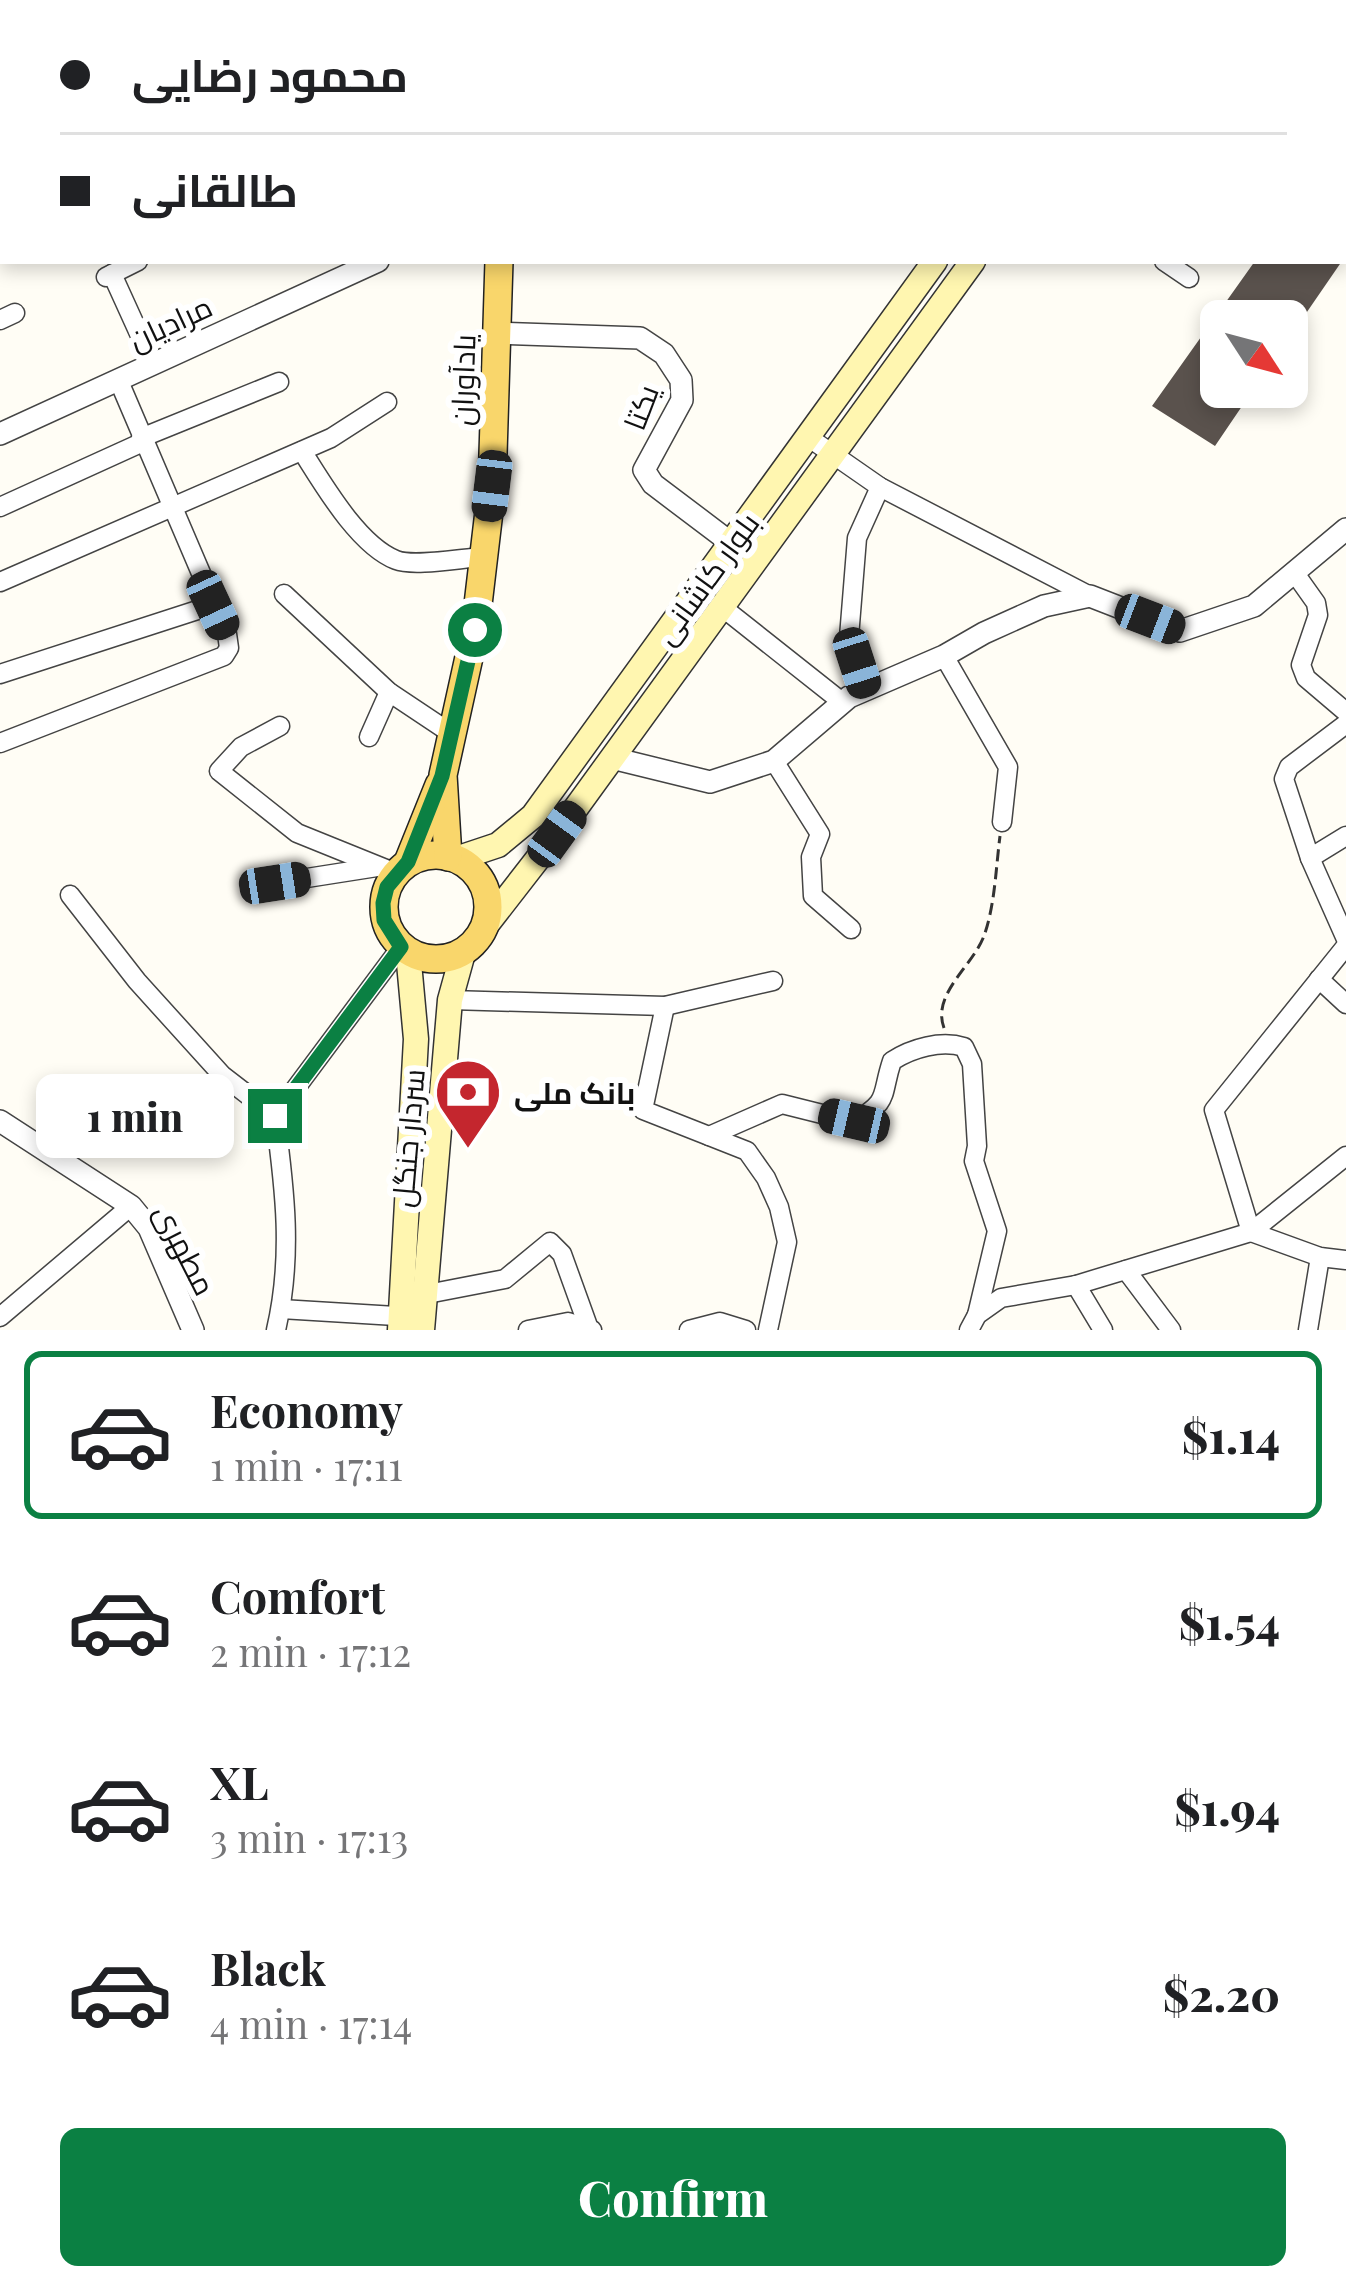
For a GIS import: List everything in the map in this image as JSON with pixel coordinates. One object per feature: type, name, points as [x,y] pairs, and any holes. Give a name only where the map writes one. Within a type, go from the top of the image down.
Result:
[{"type":"main road","name":"یادآوران","points":[[452,858],[442,776],[475,630],[492,486],[500,264]]},
{"type":"main road","name":"بلوار کاشانی","points":[[452,858],[498,845],[533,816],[933,264]]},
{"type":"main road","name":"بلوار کاشانی","points":[[484,928],[971,264]]},
{"type":"main road","points":[[395,867],[424,856],[452,858],[481,880],[487,896],[484,928],[463,953],[431,960],[404,950],[384,920],[387,887],[395,867],[442,776]]},
{"type":"main road","name":"سردار جنگل","points":[[404,950],[416,1039],[413,1318]]},
{"type":"main road","name":"سردار جنگل","points":[[413,1318],[450,1000],[463,953]]},
{"type":"street","points":[[131,264],[109,276],[152,362]]},
{"type":"street","name":"مرادیان","points":[[0,434],[371,264]]},
{"type":"street","points":[[1168,264],[1189,278]]},
{"type":"street","name":"یکتا","points":[[497,333],[640,338],[664,354],[681,380],[682,400],[644,470],[653,484],[731,543]]},
{"type":"street","points":[[0,743],[224,656],[229,647],[118,379]]},
{"type":"street","points":[[0,507],[279,382]]},
{"type":"street","points":[[0,582],[331,438],[387,402]]},
{"type":"street","points":[[808,437],[880,487],[1090,596],[1180,631],[1254,606],[1346,530]]},
{"type":"street","points":[[302,451],[358,531],[397,560],[483,557]]},
{"type":"street","points":[[866,689],[849,637],[857,538],[880,487]]},
{"type":"street","points":[[1294,572],[1316,603],[1318,616],[1301,664],[1306,678],[1346,712]]},
{"type":"street","points":[[284,594],[389,692],[452,734]]},
{"type":"street","points":[[612,758],[710,782],[774,761],[842,703],[866,689],[1044,606],[1090,596]]},
{"type":"street","points":[[0,674],[213,605]]},
{"type":"street","points":[[722,607],[842,703]]},
{"type":"street","points":[[944,656],[1008,767],[1002,823]]},
{"type":"street","points":[[369,737],[389,692]]},
{"type":"street","points":[[1251,1232],[1214,1110],[1346,943],[1310,858],[1284,778],[1289,767],[1346,724]]},
{"type":"street","points":[[280,727],[241,747],[219,771],[297,833],[395,867]]},
{"type":"street","points":[[774,761],[820,834],[811,856],[813,896],[851,929]]},
{"type":"street","points":[[1310,858],[1346,836]]},
{"type":"street","points":[[275,883],[395,867]]},
{"type":"street","points":[[70,895],[137,981],[222,1075],[275,1116],[288,1211],[286,1287],[276,1330]]},
{"type":"street","points":[[275,1116],[404,950]]},
{"type":"street","points":[[1319,979],[1346,1004]]},
{"type":"street","points":[[450,1000],[665,1006],[773,981]]},
{"type":"street","points":[[665,1006],[643,1110],[747,1151],[779,1207],[787,1242],[768,1330]]},
{"type":"street","points":[[709,1136],[782,1104],[854,1121],[880,1107],[890,1089],[892,1061],[905,1052],[950,1042],[964,1047],[972,1064],[974,1161],[997,1231],[973,1322]]},
{"type":"street","name":"مطهری","points":[[0,1121],[131,1206],[149,1228],[193,1330]]},
{"type":"street","points":[[973,1322],[1001,1298],[1076,1285],[1251,1232],[1346,1156]]},
{"type":"street","points":[[0,1317],[131,1206]]},
{"type":"street","points":[[1251,1232],[1320,1257],[1346,1260]]},
{"type":"street","points":[[281,1309],[413,1318],[505,1279],[550,1242],[562,1254],[590,1328],[551,1323],[528,1330]]},
{"type":"street","points":[[1308,1330],[1320,1257]]},
{"type":"street","points":[[1126,1270],[1171,1330]]},
{"type":"street","points":[[1076,1285],[1103,1330]]},
{"type":"street","points":[[688,1330],[720,1322],[746,1330]]},
{"type":"path","points":[[950,1042],[941,1018],[945,997],[986,930],[1002,823]]},
{"type":"building","points":[[1253,264],[1340,264],[1308,310],[1308,300],[1227,300]]},
{"type":"building","points":[[1200,338],[1200,408],[1241,408],[1215,446],[1152,406]]},
{"type":"place","name":"بانک ملی","points":[[468,1151]]},
{"type":"route","points":[[275,1116],[401,947],[390,935],[383,903],[387,887],[408,862],[442,776],[475,630]]}]
